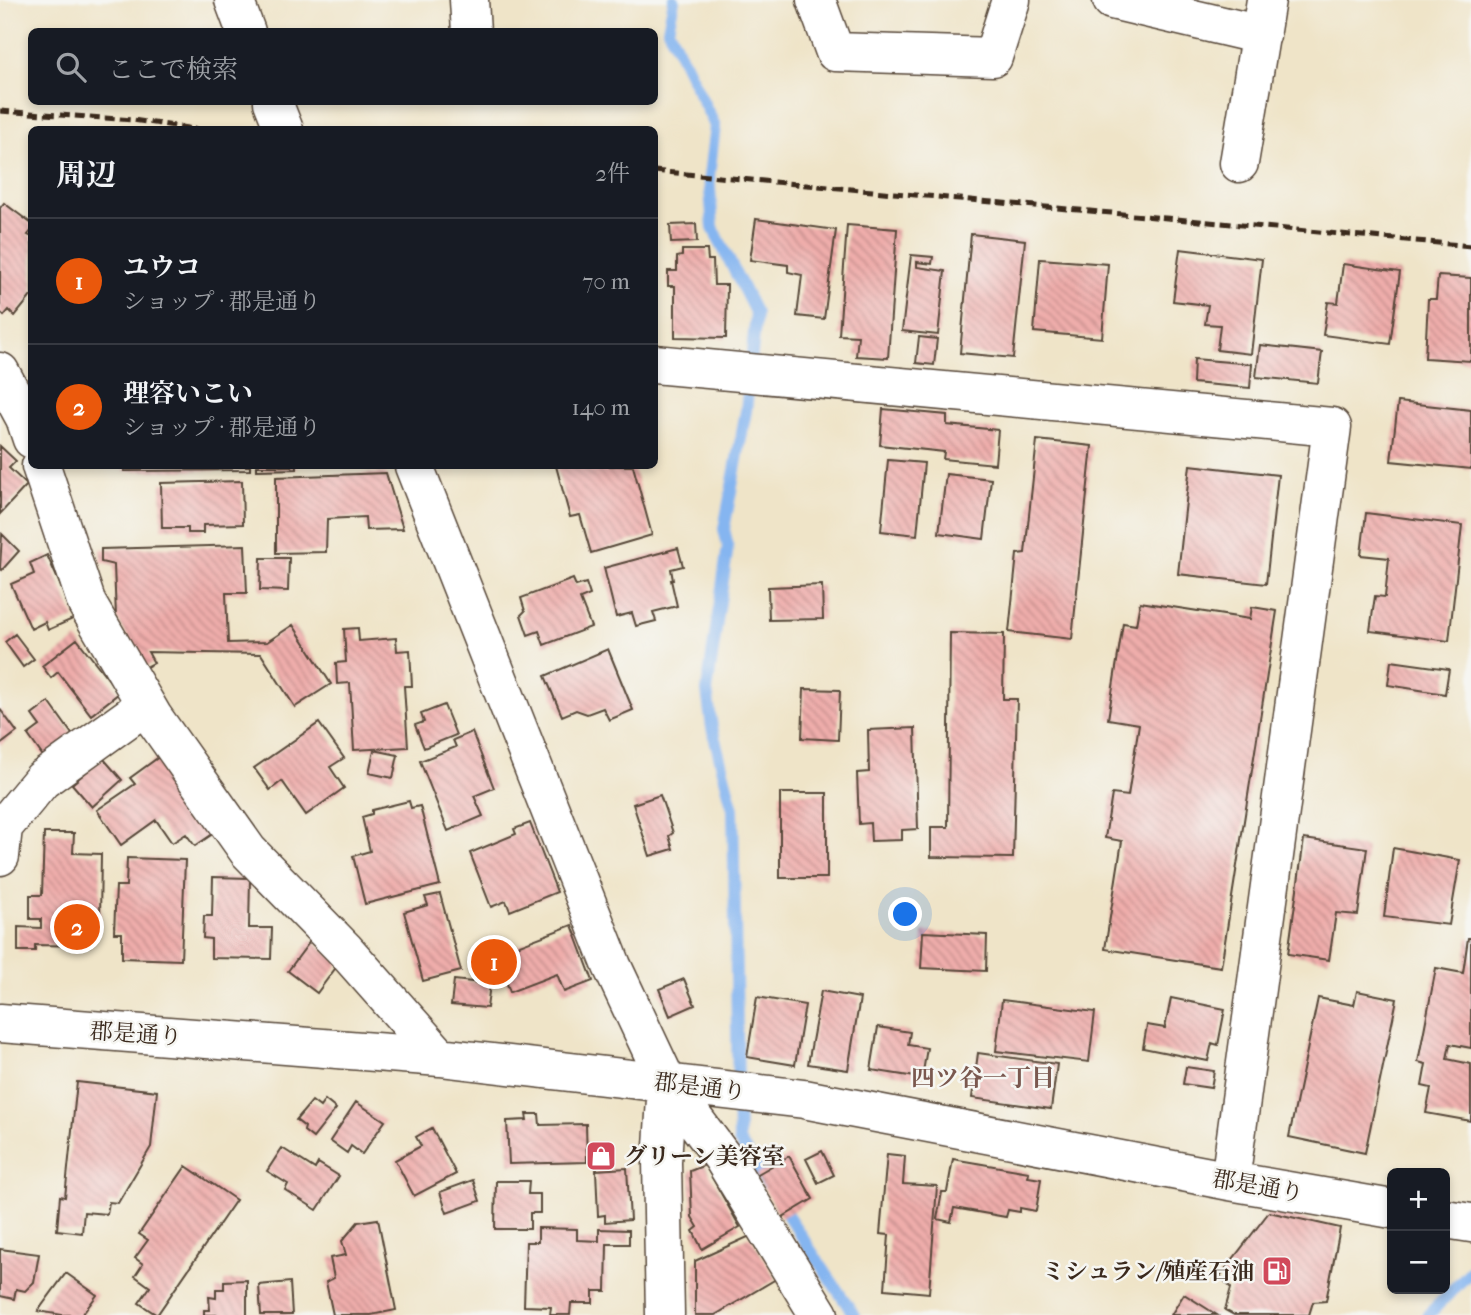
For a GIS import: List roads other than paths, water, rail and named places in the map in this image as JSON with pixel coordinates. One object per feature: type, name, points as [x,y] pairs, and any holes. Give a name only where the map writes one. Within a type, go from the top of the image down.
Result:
[{"type":"street","points":[[234,0],[244,28]]},
{"type":"street","points":[[469,0],[471,28]]},
{"type":"street","points":[[816,0],[835,52],[993,57],[1011,0]]},
{"type":"street","points":[[1112,0],[1263,18],[1239,163]]},
{"type":"street","points":[[274,105],[282,126]]},
{"type":"street","points":[[658,364],[1332,427],[1230,1181]]},
{"type":"street","points":[[0,372],[28,428]]},
{"type":"street","points":[[42,469],[87,604],[146,705],[248,851],[345,950],[440,1057]]},
{"type":"street","points":[[415,469],[612,966],[667,1083],[723,1158],[819,1315]]},
{"type":"street","points":[[0,856],[3,827],[42,780],[146,705]]},
{"type":"street","name":"郡是通り","points":[[0,1023],[440,1057],[804,1099],[1230,1181],[1387,1208]]},
{"type":"street","points":[[665,1315],[662,1162],[667,1083]]},
{"type":"street","points":[[1450,1220],[1471,1223]]},
{"type":"waterway","points":[[674,0],[668,29],[715,126],[709,176],[713,228],[756,314],[746,411],[724,529],[728,546],[707,691],[712,728],[733,809],[739,1141],[768,1185]]},
{"type":"waterway","points":[[778,1201],[854,1315]]},
{"type":"waterway","points":[[1428,1315],[1471,1271]]},
{"type":"railway","points":[[0,111],[133,120],[174,126]]},
{"type":"railway","points":[[658,171],[1471,246]]},
{"type":"place","name":"理容いこい","points":[[77,927]]},
{"type":"place","name":"ユウコ","points":[[494,962]]},
{"type":"place","name":"グリーン美容室","points":[[601,1156]]},
{"type":"place","name":"ミシュラン/殖産石油","points":[[1277,1271]]},
{"type":"district","name":"四ツ谷一丁目","points":[[983,1078]]}]
